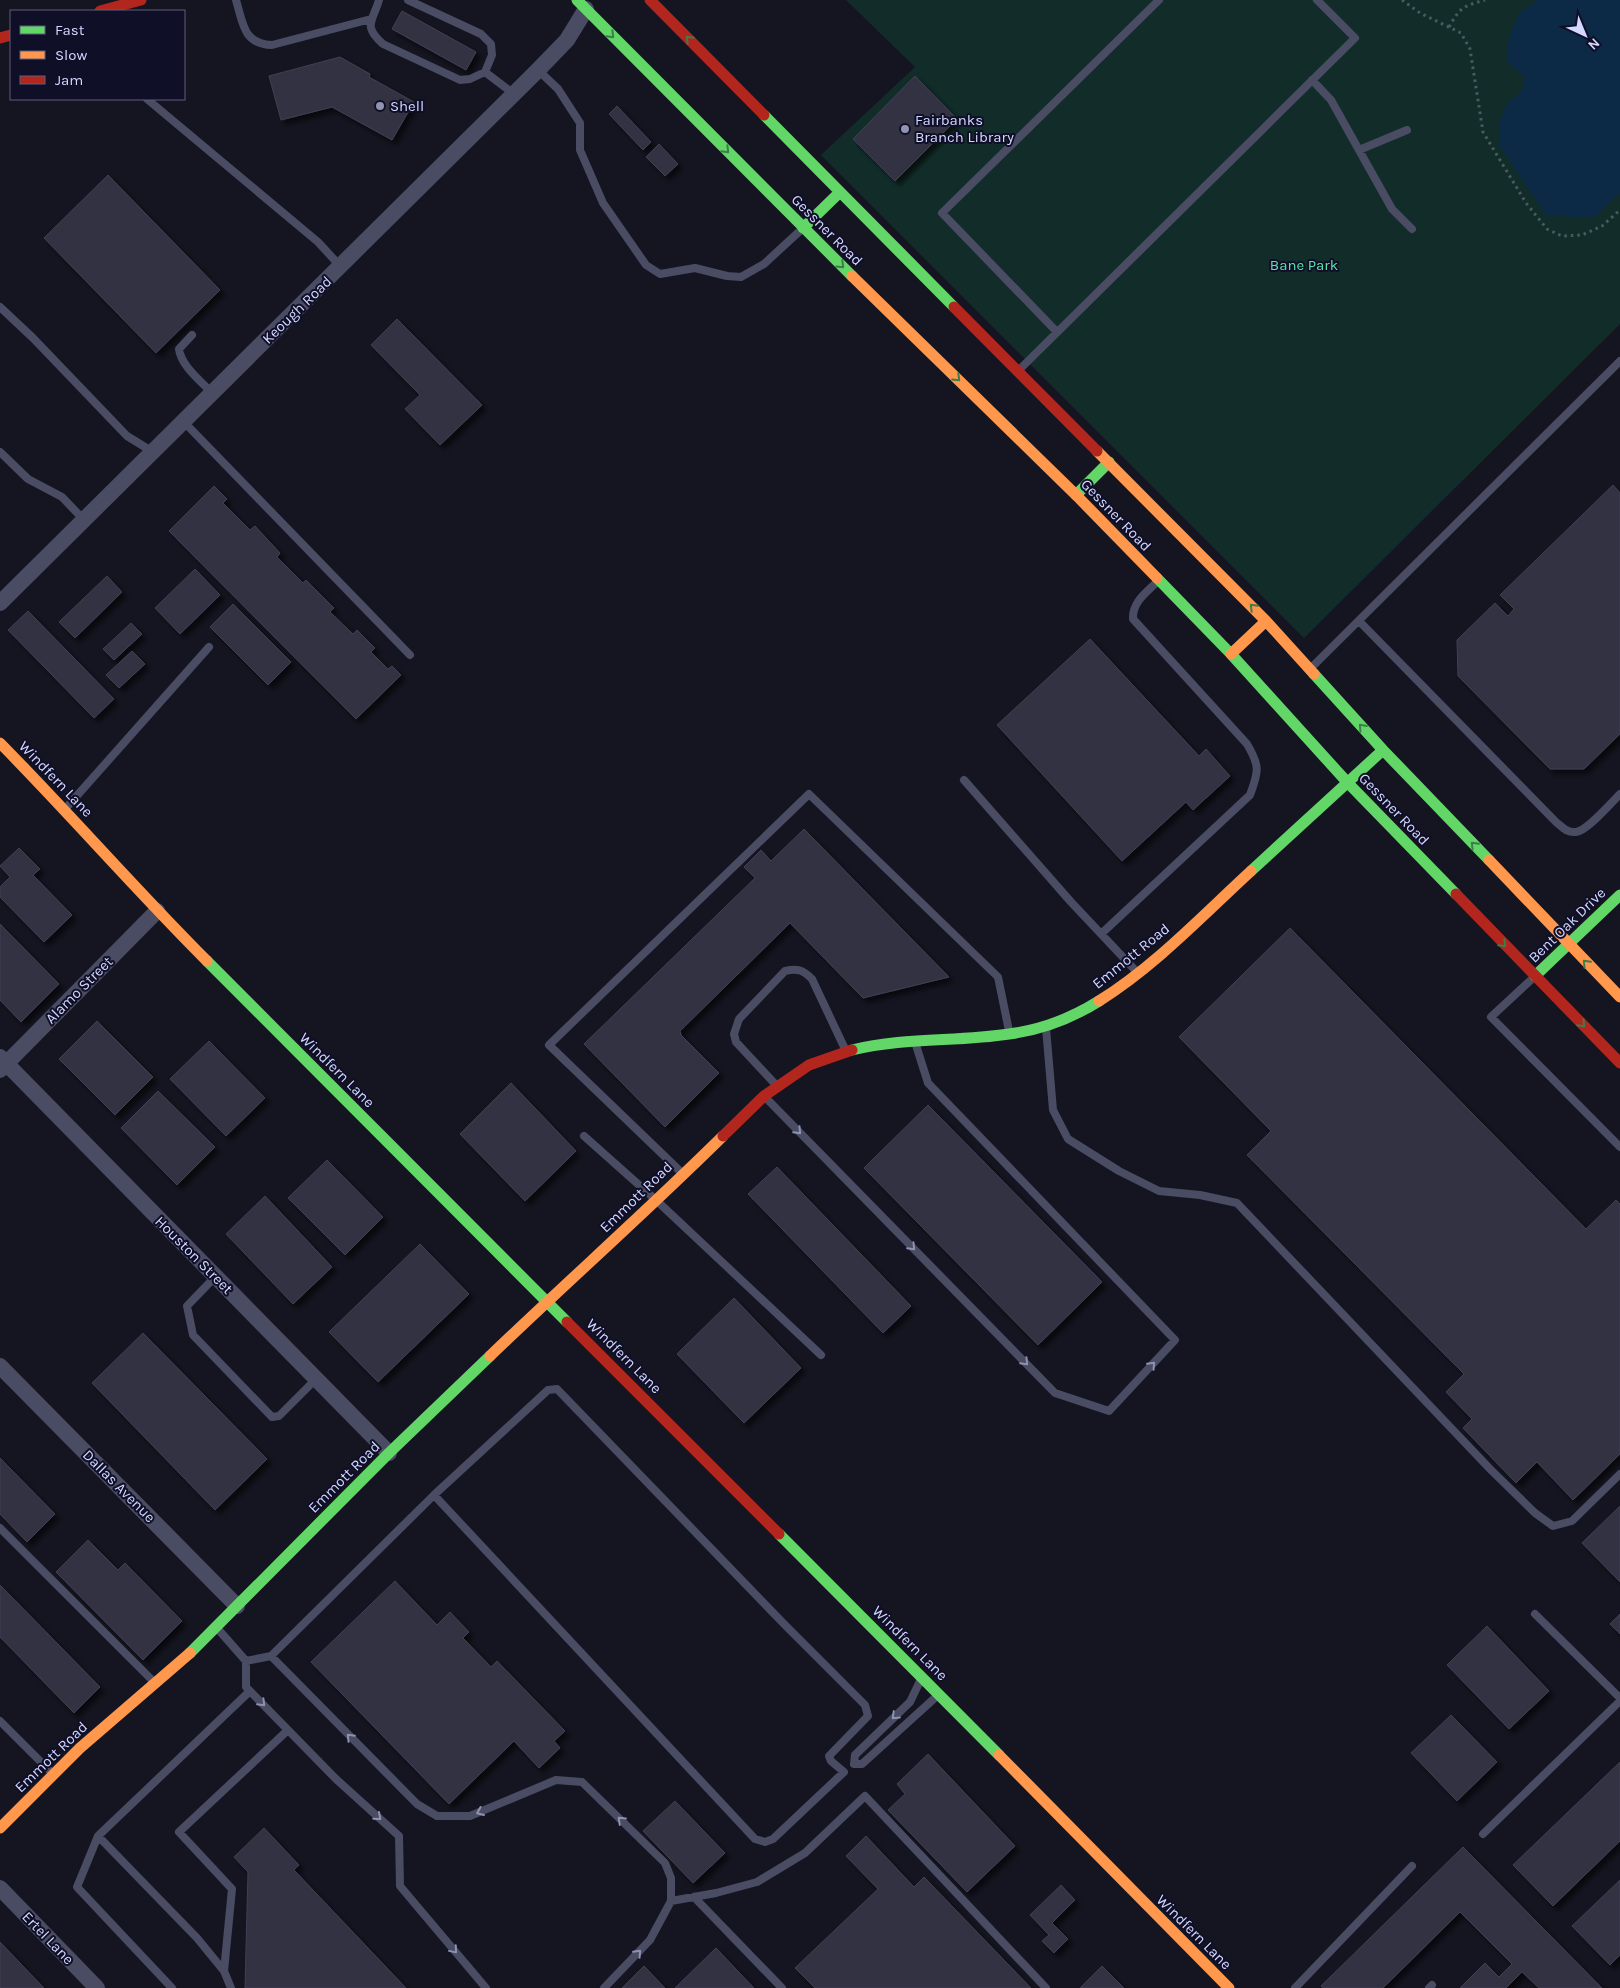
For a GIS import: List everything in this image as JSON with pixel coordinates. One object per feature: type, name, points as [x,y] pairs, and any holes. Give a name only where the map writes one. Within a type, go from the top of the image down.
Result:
[{"type":"street","points":[[106,10],[141,0]]},
{"type":"street","points":[[650,0],[1266,621],[1383,750],[1620,998]]},
{"type":"street","name":"Keough Road","points":[[0,603],[538,70],[567,40],[582,5]]},
{"type":"street","name":"Gessner Road","points":[[582,5],[804,228],[1076,495],[1231,654],[1348,782],[1620,1063]]},
{"type":"street","points":[[804,228],[840,192]]},
{"type":"street","points":[[1076,495],[1109,462]]},
{"type":"street","points":[[1231,654],[1266,621]]},
{"type":"street","name":"Windfern Lane","points":[[0,744],[65,809],[157,911],[939,1694],[1228,1988]]},
{"type":"street","name":"Emmott Road","points":[[0,1828],[80,1748],[155,1684],[216,1627],[389,1453],[547,1301],[657,1201],[764,1096],[808,1065],[846,1051],[915,1040],[1009,1034],[1070,1016],[1096,1003],[1121,987],[1167,948],[1383,750]]},
{"type":"street","name":"Bent Oak Drive","points":[[1535,976],[1620,895]]},
{"type":"street","name":"Alamo Street","points":[[2,1064],[157,911]]},
{"type":"street","name":"Houston Street","points":[[2,1064],[389,1453]]},
{"type":"street","name":"Dallas Avenue","points":[[0,1366],[237,1606]]},
{"type":"street","name":"Ertel Lane","points":[[0,1888],[97,1988]]},
{"type":"lane","points":[[236,0],[245,32],[254,42],[262,45],[272,45],[370,19]]},
{"type":"lane","points":[[379,0],[370,19],[370,28],[376,38],[383,44],[460,80],[470,80],[485,72],[492,55],[491,44],[481,34],[408,0]]},
{"type":"lane","points":[[1057,332],[942,213],[1159,0]]},
{"type":"lane","points":[[1018,371],[1355,38],[1317,0]]},
{"type":"lane","points":[[538,70],[558,89],[580,123],[580,150],[603,203],[646,265],[660,274],[695,268],[741,278],[764,264],[804,228]]},
{"type":"lane","points":[[485,72],[514,94]]},
{"type":"lane","points":[[1312,80],[1331,100],[1392,209],[1412,229]]},
{"type":"lane","points":[[148,100],[318,242],[341,267]]},
{"type":"lane","points":[[1359,150],[1407,130]]},
{"type":"lane","points":[[0,307],[33,338],[126,436],[153,452]]},
{"type":"lane","points":[[192,335],[179,349],[180,354],[194,374],[212,393]]},
{"type":"lane","points":[[1310,669],[1620,362]]},
{"type":"lane","points":[[183,421],[410,655]]},
{"type":"lane","points":[[0,452],[28,479],[62,497],[84,520]]},
{"type":"lane","points":[[1101,934],[1250,795],[1257,776],[1257,761],[1247,744],[1133,619],[1133,611],[1138,601],[1159,580]]},
{"type":"lane","points":[[1359,621],[1567,831],[1577,832],[1586,827],[1620,794]]},
{"type":"lane","points":[[65,809],[209,647]]},
{"type":"lane","points":[[964,780],[1138,973]]},
{"type":"lane","points":[[683,1174],[549,1045],[809,794],[998,977],[1009,1034]]},
{"type":"lane","points":[[777,1086],[736,1042],[734,1034],[739,1019],[785,971],[795,969],[804,971],[812,979],[846,1051]]},
{"type":"lane","points":[[1535,976],[1491,1017],[1620,1147]]},
{"type":"lane","points":[[1046,1024],[1053,1110],[1068,1139],[1119,1171],[1158,1191],[1200,1195],[1236,1203],[1536,1513],[1553,1526],[1572,1521],[1620,1474]]},
{"type":"lane","points":[[764,1096],[1055,1393],[1109,1411],[1176,1340],[928,1084],[915,1040]]},
{"type":"lane","points":[[584,1136],[657,1201],[821,1355]]},
{"type":"lane","points":[[216,1277],[188,1306],[193,1335],[272,1417],[279,1416],[316,1379]]},
{"type":"lane","points":[[246,1661],[271,1656],[434,1495],[548,1390],[557,1389],[779,1619],[865,1705],[868,1716],[829,1756],[831,1761],[844,1772]]},
{"type":"lane","points":[[434,1495],[756,1839],[765,1842],[772,1839],[844,1772],[854,1764],[862,1764],[939,1694]]},
{"type":"lane","points":[[0,1528],[155,1684]]},
{"type":"lane","points":[[1483,1834],[1620,1700],[1535,1614]]},
{"type":"lane","points":[[216,1627],[246,1661],[246,1688],[342,1784],[399,1836],[400,1886],[486,1988]]},
{"type":"lane","points":[[271,1656],[417,1804],[437,1816],[470,1816],[556,1780],[582,1782],[665,1863],[671,1878],[671,1901],[650,1940],[604,1988]]},
{"type":"lane","points":[[854,1764],[855,1755],[910,1702],[922,1677]]},
{"type":"lane","points":[[172,1988],[77,1887],[98,1836],[250,1691]]},
{"type":"lane","points":[[0,1721],[54,1775]]},
{"type":"lane","points":[[224,1971],[232,1889],[179,1832],[288,1730]]},
{"type":"lane","points":[[671,1901],[758,1882],[805,1854],[865,1796],[1046,1988]]},
{"type":"lane","points":[[98,1836],[197,1938],[224,1971],[231,1988]]},
{"type":"lane","points":[[1295,1988],[1412,1866]]},
{"type":"lane","points":[[694,1897],[782,1988]]},
{"type":"path","points":[[1402,0],[1461,33],[1470,49],[1483,132],[1526,203],[1547,229],[1562,236],[1582,234],[1602,226],[1620,210]]},
{"type":"path","points":[[1408,0],[1408,5]]},
{"type":"path","points":[[1449,27],[1457,13],[1466,5],[1486,0]]},
{"type":"green space","name":"Bane Park","points":[[846,0],[1620,0],[1620,324],[1304,638],[821,155],[915,67]]},
{"type":"water","points":[[1538,0],[1620,0],[1620,193],[1593,218],[1546,215],[1500,146],[1499,122],[1508,103],[1523,89],[1525,77],[1507,62],[1508,40],[1519,13]]},
{"type":"building","name":"Shell","points":[[402,11],[476,52],[466,70],[392,29]]},
{"type":"building","points":[[340,57],[370,74],[369,77],[414,102],[392,140],[332,107],[281,120],[269,76]]},
{"type":"building","name":"Fairbanks Branch Library","points":[[915,76],[957,119],[895,181],[853,139]]},
{"type":"building","points":[[617,106],[651,142],[643,150],[609,114]]},
{"type":"building","points":[[659,144],[678,164],[665,176],[646,157]]},
{"type":"building","points":[[108,175],[220,290],[156,353],[44,238]]},
{"type":"building","points":[[397,319],[482,405],[440,445],[405,409],[420,395],[371,345]]},
{"type":"building","points":[[1613,485],[1620,493],[1620,734],[1584,769],[1550,769],[1458,676],[1457,640],[1495,603],[1508,616],[1514,609],[1500,595]]},
{"type":"building","points":[[214,486],[227,499],[223,503],[250,530],[255,526],[280,553],[277,557],[303,583],[306,580],[334,608],[330,612],[353,634],[357,630],[375,648],[371,652],[388,669],[392,666],[401,675],[356,719],[169,531]]},
{"type":"building","points":[[195,569],[220,595],[180,634],[155,608]]},
{"type":"building","points":[[107,576],[122,592],[75,638],[59,622]]},
{"type":"building","points":[[233,604],[291,662],[268,685],[210,627]]},
{"type":"building","points":[[28,611],[114,699],[94,718],[8,630]]},
{"type":"building","points":[[131,623],[142,634],[114,660],[103,649]]},
{"type":"building","points":[[1090,639],[1199,756],[1206,749],[1230,776],[1193,810],[1186,802],[1122,861],[997,725]]},
{"type":"building","points":[[132,651],[145,664],[119,688],[106,675]]},
{"type":"building","points":[[804,829],[949,977],[863,998],[790,923],[680,1031],[681,1035],[719,1073],[665,1127],[584,1044],[755,878],[744,867],[761,850],[771,861]]},
{"type":"building","points":[[19,848],[40,869],[33,875],[72,915],[44,942],[0,897],[0,887],[10,877],[0,866]]},
{"type":"building","points":[[0,924],[59,984],[21,1022],[0,1000]]},
{"type":"building","points":[[1290,928],[1586,1229],[1616,1200],[1620,1204],[1620,1454],[1573,1500],[1537,1462],[1516,1483],[1463,1428],[1472,1419],[1446,1392],[1464,1374],[1247,1155],[1271,1131],[1179,1037]]},
{"type":"building","points":[[97,1021],[153,1077],[115,1115],[59,1059]]},
{"type":"building","points":[[209,1041],[265,1098],[226,1136],[170,1079]]},
{"type":"building","points":[[511,1083],[576,1151],[525,1201],[460,1134]]},
{"type":"building","points":[[158,1091],[215,1147],[177,1185],[121,1128]]},
{"type":"building","points":[[928,1105],[1102,1282],[1038,1345],[864,1168]]},
{"type":"building","points":[[327,1160],[383,1217],[345,1255],[288,1198]]},
{"type":"building","points":[[777,1167],[911,1306],[883,1333],[748,1194]]},
{"type":"building","points":[[265,1196],[332,1267],[293,1304],[226,1234]]},
{"type":"building","points":[[420,1244],[469,1294],[378,1382],[329,1332]]},
{"type":"building","points":[[734,1298],[801,1368],[744,1423],[677,1354]]},
{"type":"building","points":[[143,1333],[267,1459],[215,1510],[92,1383]]},
{"type":"building","points":[[0,1458],[55,1514],[27,1542],[0,1514]]},
{"type":"building","points":[[1620,1506],[1620,1582],[1582,1543]]},
{"type":"building","points":[[88,1540],[118,1570],[125,1563],[182,1621],[143,1660],[56,1572]]},
{"type":"building","points":[[395,1581],[437,1625],[450,1612],[469,1632],[463,1638],[491,1667],[497,1661],[565,1731],[554,1741],[560,1748],[539,1768],[514,1741],[449,1804],[311,1662]]},
{"type":"building","points":[[0,1585],[100,1687],[74,1713],[0,1637]]},
{"type":"building","points":[[1620,1614],[1620,1634],[1610,1624]]},
{"type":"building","points":[[1487,1626],[1549,1691],[1509,1729],[1447,1665]]},
{"type":"building","points":[[1451,1715],[1497,1762],[1457,1801],[1411,1753]]},
{"type":"building","points":[[928,1754],[1015,1846],[967,1892],[888,1810],[905,1794],[897,1784]]},
{"type":"building","points":[[1620,1762],[1620,1841],[1553,1906],[1513,1865]]},
{"type":"building","points":[[675,1801],[725,1853],[693,1883],[643,1831]]},
{"type":"building","points":[[264,1828],[299,1865],[294,1870],[406,1988],[245,1988],[248,1872],[234,1857]]},
{"type":"building","points":[[866,1836],[914,1887],[924,1877],[1031,1988],[815,1988],[795,1968],[878,1889],[846,1856]]},
{"type":"building","points":[[1463,1847],[1602,1988],[1539,1988],[1522,1972],[1506,1988],[1460,1988],[1485,1963],[1499,1977],[1512,1964],[1460,1912],[1383,1988],[1323,1988],[1321,1986]]},
{"type":"building","points":[[1620,1880],[1620,1955],[1610,1965],[1572,1926]]},
{"type":"building","points":[[1061,1885],[1075,1900],[1052,1923],[1068,1939],[1054,1953],[1042,1941],[1049,1935],[1030,1915]]},
{"type":"building","points":[[0,1942],[44,1988],[0,1988]]},
{"type":"building","points":[[716,1948],[754,1988],[675,1988]]},
{"type":"building","points":[[644,1966],[665,1988],[622,1988]]},
{"type":"building","points":[[1102,1966],[1124,1988],[1080,1988]]},
{"type":"traffic: fast","points":[[577,0],[852,276]]},
{"type":"traffic: fast","points":[[764,115],[954,307]]},
{"type":"traffic: fast","points":[[803,228],[840,192]]},
{"type":"traffic: fast","points":[[1076,495],[1109,462]]},
{"type":"traffic: fast","points":[[1157,578],[1231,654],[1347,782],[1456,894]]},
{"type":"traffic: fast","points":[[1314,674],[1383,750],[1489,860]]},
{"type":"traffic: fast","points":[[1251,871],[1383,750]]},
{"type":"traffic: fast","points":[[1535,976],[1620,895]]},
{"type":"traffic: fast","points":[[207,961],[567,1322]]},
{"type":"traffic: fast","points":[[852,1050],[891,1043],[970,1038],[1032,1030],[1078,1013],[1099,1001]]},
{"type":"traffic: fast","points":[[190,1653],[389,1453],[490,1356]]},
{"type":"traffic: fast","points":[[779,1534],[999,1755]]},
{"type":"traffic: slow","points":[[852,276],[1076,495],[1157,578]]},
{"type":"traffic: slow","points":[[1097,451],[1266,621],[1314,674]]},
{"type":"traffic: slow","points":[[1231,654],[1266,621]]},
{"type":"traffic: slow","points":[[0,743],[207,961]]},
{"type":"traffic: slow","points":[[1489,860],[1620,997]]},
{"type":"traffic: slow","points":[[1099,1001],[1159,956],[1251,871]]},
{"type":"traffic: slow","points":[[490,1356],[723,1136]]},
{"type":"traffic: slow","points":[[0,1828],[80,1748],[190,1653]]},
{"type":"traffic: slow","points":[[999,1755],[1229,1988]]},
{"type":"traffic: jam","points":[[104,10],[141,0]]},
{"type":"traffic: jam","points":[[650,0],[764,115]]},
{"type":"traffic: jam","points":[[0,38],[10,35]]},
{"type":"traffic: jam","points":[[954,307],[1097,451]]},
{"type":"traffic: jam","points":[[1456,894],[1620,1063]]},
{"type":"traffic: jam","points":[[723,1136],[764,1096],[809,1065],[852,1050]]},
{"type":"traffic: jam","points":[[567,1322],[779,1534]]},
{"type":"place","name":"Shell","points":[[380,106]]},
{"type":"place","name":"Fairbanks Branch Library","points":[[905,129]]}]
